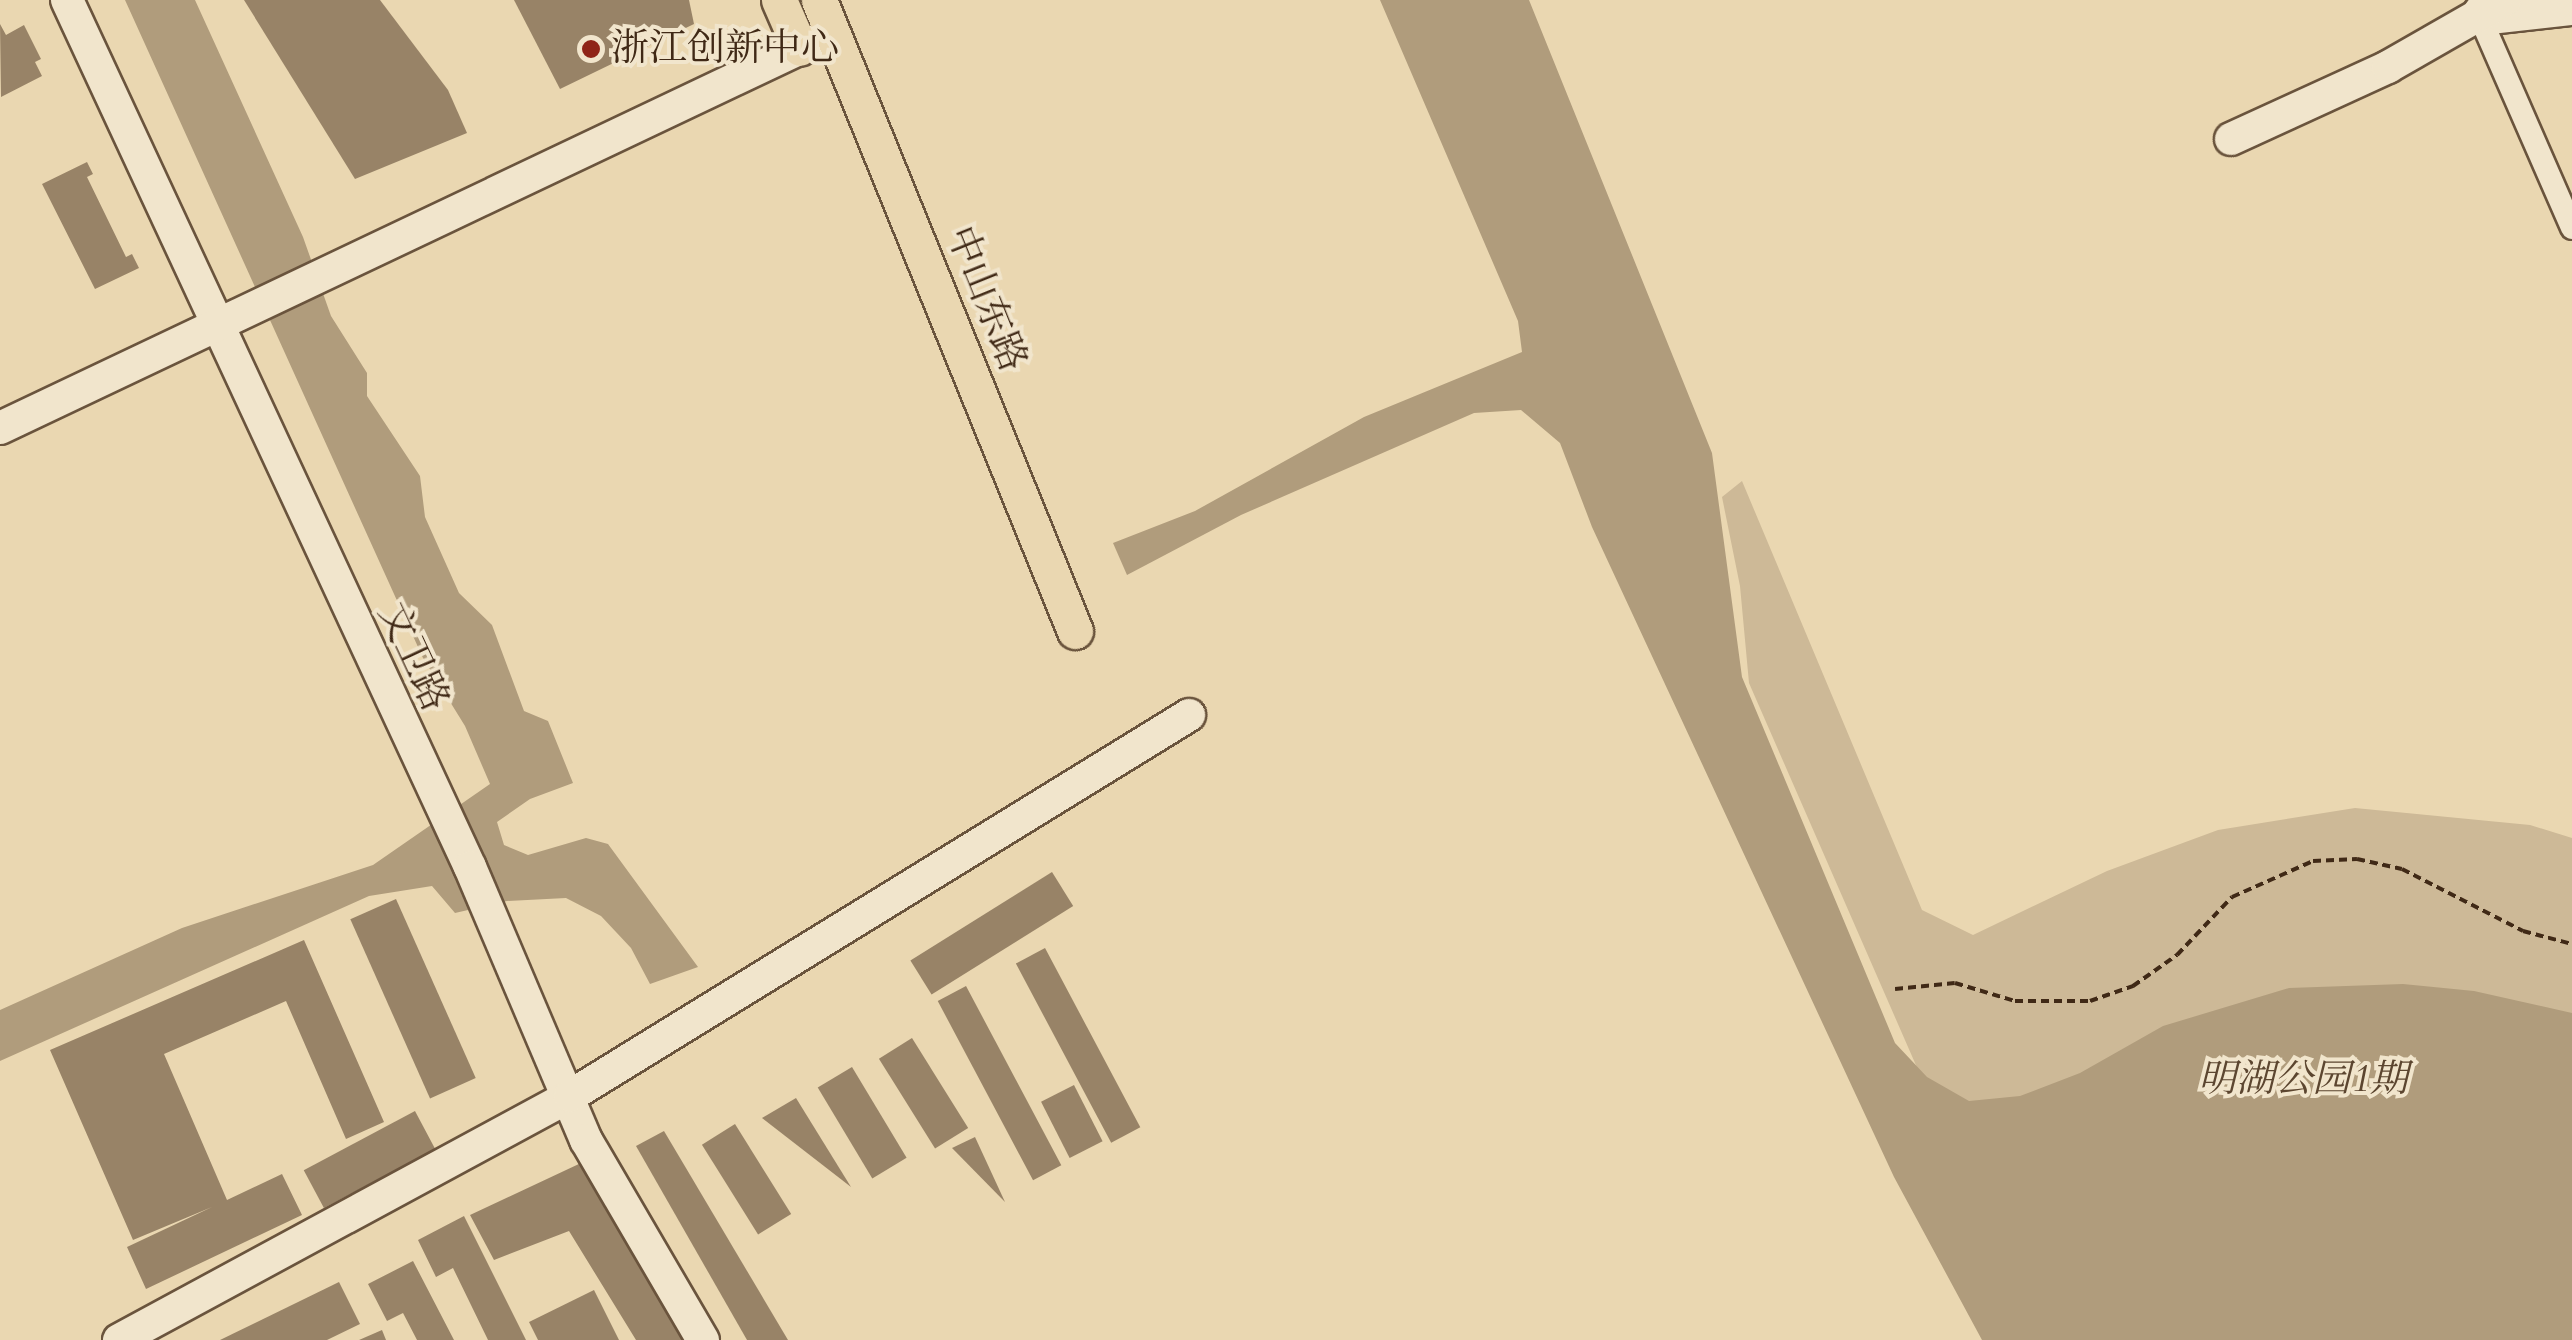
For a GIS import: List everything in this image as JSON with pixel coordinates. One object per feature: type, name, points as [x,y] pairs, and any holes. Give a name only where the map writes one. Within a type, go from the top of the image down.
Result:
[{"type":"main road","points":[[779,0],[800,48]]},
{"type":"main road","name":"中山东路","points":[[818,0],[1075,631]]},
{"type":"street","name":"文卫路","points":[[67,0],[215,328],[470,867],[586,1140],[703,1340]]},
{"type":"street","points":[[2487,6],[2572,228]]},
{"type":"street","points":[[2232,139],[2487,6],[2572,9]]},
{"type":"street","points":[[0,428],[833,33]]},
{"type":"street","points":[[119,1340],[570,1096],[1189,715]]},
{"type":"path","points":[[1894,989],[1955,982],[2015,1001],[2090,1000],[2132,986],[2177,955],[2232,897],[2313,861],[2358,860],[2402,869],[2523,932],[2572,944]]},
{"type":"green space","name":"明湖公园1期","points":[[1742,481],[1922,910],[1973,935],[2107,871],[2218,830],[2355,808],[2530,825],[2572,838],[2572,1340],[2036,1340],[1749,683],[1740,586],[1722,497]]},
{"type":"shaded area","points":[[125,0],[195,0],[303,237],[331,316],[367,373],[367,396],[420,476],[425,517],[459,593],[492,625],[524,711],[548,721],[573,783],[530,799],[497,822],[504,845],[528,855],[586,838],[608,844],[698,967],[650,984],[631,948],[601,916],[566,898],[507,901],[455,913],[432,886],[369,896],[0,1061],[0,1010],[182,928],[373,865],[490,784],[465,726],[423,658]]},
{"type":"shaded area","points":[[1380,0],[1529,0],[1712,453],[1742,677],[1895,1043],[1927,1077],[1969,1101],[2020,1096],[2080,1073],[2163,1026],[2289,988],[2403,984],[2474,991],[2572,1013],[2572,1340],[1982,1340],[1894,1177],[1592,527],[1560,443],[1521,410],[1474,413],[1241,515],[1127,575],[1113,543],[1195,511],[1364,417],[1522,352],[1518,321]]},
{"type":"building","points":[[244,0],[380,0],[448,90],[467,133],[355,179]]},
{"type":"building","name":"浙江创新中心","points":[[514,0],[689,0],[694,24],[560,89]]},
{"type":"building","points":[[0,24],[6,35],[24,25],[41,59],[35,62],[42,76],[1,97]]},
{"type":"building","points":[[87,162],[93,174],[87,177],[126,257],[132,254],[139,268],[95,289],[42,184]]},
{"type":"building","points":[[1052,872],[1073,906],[932,994],[910,960]]},
{"type":"building","points":[[396,899],[476,1078],[430,1098],[350,919]]},
{"type":"building","points":[[304,940],[384,1122],[346,1139],[286,1001],[164,1054],[227,1200],[282,1174],[302,1215],[146,1289],[127,1247],[212,1207],[133,1240],[50,1050]]},
{"type":"building","points":[[1045,948],[1140,1127],[1111,1143],[1016,963]]},
{"type":"building","points":[[966,986],[1061,1165],[1033,1180],[938,1001]]},
{"type":"building","points":[[912,1038],[968,1128],[935,1149],[879,1059]]},
{"type":"building","points":[[852,1067],[907,1158],[872,1178],[818,1088]]},
{"type":"building","points":[[1074,1085],[1103,1141],[1070,1158],[1041,1102]]},
{"type":"building","points":[[796,1098],[851,1187],[762,1118]]},
{"type":"building","points":[[415,1111],[435,1149],[324,1208],[304,1170]]},
{"type":"building","points":[[735,1124],[791,1214],[758,1235],[702,1145]]},
{"type":"building","points":[[664,1131],[788,1340],[747,1340],[636,1146]]},
{"type":"building","points":[[975,1137],[1005,1202],[952,1148]]},
{"type":"building","points":[[581,1163],[686,1340],[636,1340],[569,1231],[494,1260],[470,1215]]},
{"type":"building","points":[[464,1216],[526,1340],[488,1340],[453,1268],[436,1277],[418,1240]]},
{"type":"building","points":[[413,1261],[454,1340],[417,1340],[403,1313],[387,1321],[368,1284]]},
{"type":"building","points":[[339,1282],[360,1324],[327,1340],[220,1340]]},
{"type":"building","points":[[594,1290],[619,1340],[538,1340],[529,1322]]},
{"type":"building","points":[[382,1330],[386,1340],[359,1340]]},
{"type":"place","name":"浙江创新中心","points":[[591,49]]}]
